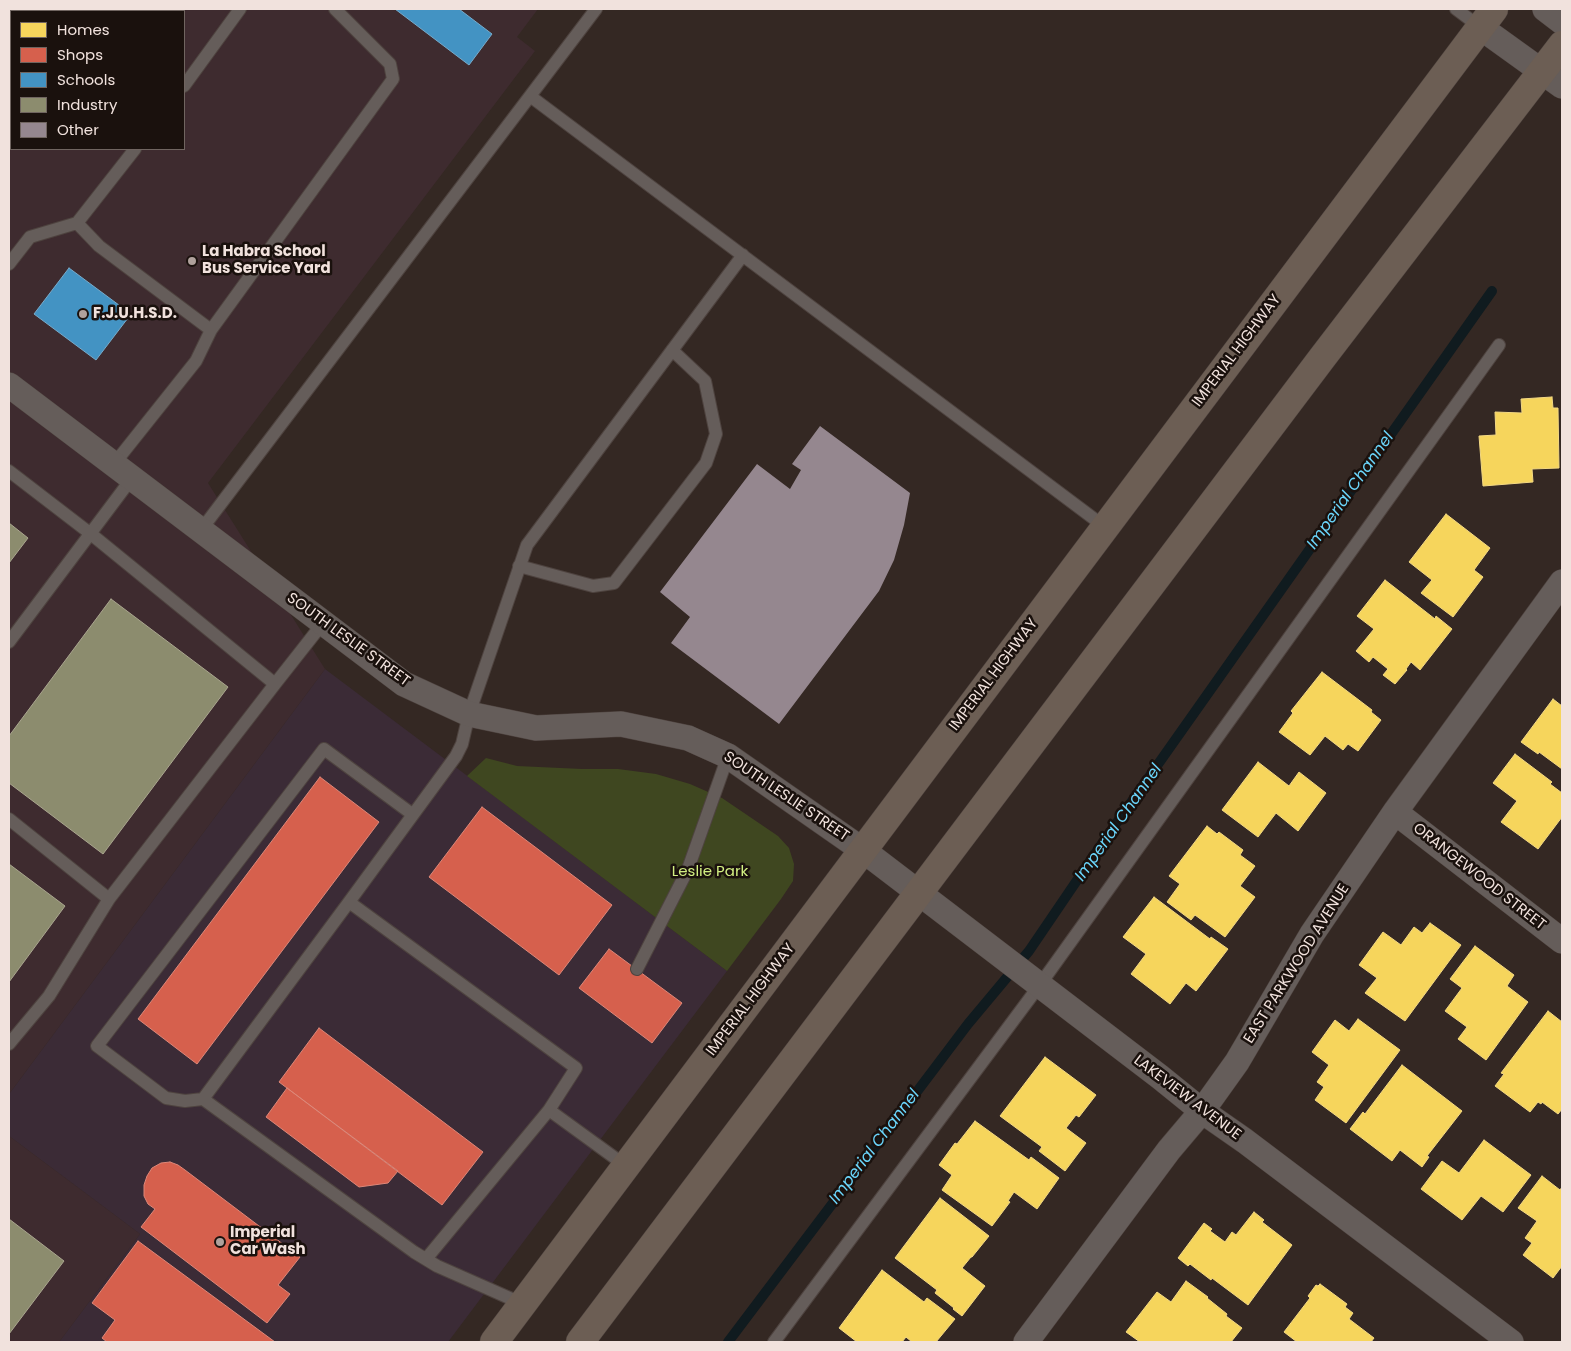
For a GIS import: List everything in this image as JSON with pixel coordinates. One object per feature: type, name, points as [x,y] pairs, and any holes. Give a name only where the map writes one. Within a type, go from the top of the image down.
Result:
[{"type":"main road","name":"IMPERIAL HIGHWAY","points":[[494,1342],[1487,18]]},
{"type":"main road","points":[[580,1342],[920,894],[1322,358],[1552,79],[1562,45]]},
{"type":"street","points":[[1545,9],[1562,22]]},
{"type":"street","points":[[1487,18],[1552,79]]},
{"type":"street","name":"SOUTH LESLIE STREET","points":[[9,385],[404,684],[469,714],[536,728],[621,724],[688,738],[728,756],[864,850]]},
{"type":"street","name":"EAST PARKWOOD AVENUE","points":[[1026,1342],[1169,1150],[1202,1111],[1238,1062],[1312,934],[1395,812],[1562,582]]},
{"type":"street","name":"ORANGEWOOD STREET","points":[[1395,812],[1562,941]]},
{"type":"street","name":"LAKEVIEW AVENUE","points":[[864,850],[1202,1111],[1511,1342]]},
{"type":"lane","points":[[185,85],[240,9]]},
{"type":"lane","points":[[9,642],[91,534],[123,471],[196,361],[211,330],[393,79],[390,64],[335,9]]},
{"type":"lane","points":[[201,530],[596,9]]},
{"type":"lane","points":[[1456,9],[1487,18]]},
{"type":"lane","points":[[530,96],[1105,527]]},
{"type":"lane","points":[[9,264],[30,237],[77,223],[134,150]]},
{"type":"lane","points":[[77,223],[99,246],[211,330]]},
{"type":"lane","points":[[203,1099],[456,756],[462,744],[469,714],[527,545],[742,255]]},
{"type":"lane","points":[[774,1342],[1039,986],[1499,344]]},
{"type":"lane","points":[[519,566],[593,586],[614,583],[706,462],[716,434],[705,380],[672,350]]},
{"type":"lane","points":[[9,471],[91,534],[275,684]]},
{"type":"lane","points":[[9,1044],[49,996],[109,899],[323,623]]},
{"type":"lane","points":[[412,814],[324,749],[98,1046],[166,1098],[184,1101],[203,1099],[426,1259],[523,1304]]},
{"type":"lane","points":[[637,969],[688,869],[728,756]]},
{"type":"lane","points":[[9,820],[109,899]]},
{"type":"lane","points":[[348,902],[576,1068],[549,1110],[426,1259]]},
{"type":"lane","points":[[549,1110],[626,1166]]},
{"type":"shaded area","points":[[9,9],[538,9],[517,37],[535,51],[208,483],[325,669],[9,1094]]},
{"type":"shaded area","points":[[325,669],[727,971],[448,1342],[59,1342],[140,1234],[9,1136],[9,1094]]},
{"type":"shaded area","points":[[9,1136],[140,1234],[59,1342],[9,1342]]},
{"type":"green space","name":"Leslie Park","points":[[486,758],[517,766],[618,769],[656,774],[690,784],[722,798],[778,836],[789,848],[794,864],[793,881],[727,971],[467,776]]},
{"type":"building: Homes","points":[[1552,397],[1553,408],[1558,408],[1559,468],[1532,469],[1533,482],[1483,486],[1479,436],[1496,435],[1495,412],[1522,413],[1521,399]]},
{"type":"building: Homes","points":[[1446,514],[1490,548],[1474,570],[1483,577],[1453,617],[1421,593],[1432,580],[1409,562]]},
{"type":"building: Homes","points":[[1385,580],[1435,619],[1436,616],[1452,629],[1420,670],[1411,662],[1395,684],[1383,675],[1388,669],[1373,657],[1369,662],[1356,651],[1374,629],[1357,616]]},
{"type":"building: Homes","points":[[1322,672],[1372,710],[1371,712],[1381,720],[1358,751],[1348,744],[1343,750],[1325,736],[1310,755],[1279,732],[1293,713],[1291,711]]},
{"type":"building: Homes","points":[[1553,699],[1562,706],[1562,769],[1539,752],[1538,754],[1521,742]]},
{"type":"building: Homes","points":[[1515,754],[1552,782],[1550,784],[1562,793],[1562,817],[1538,849],[1501,822],[1517,801],[1493,783]]},
{"type":"building: Homes","points":[[1258,762],[1289,786],[1299,772],[1326,793],[1298,831],[1276,813],[1258,837],[1222,810]]},
{"type":"building: Homes","points":[[1207,826],[1217,834],[1219,832],[1243,850],[1240,855],[1255,866],[1240,886],[1255,897],[1225,937],[1195,915],[1191,920],[1167,902],[1180,884],[1169,876]]},
{"type":"building: Homes","points":[[1154,897],[1210,939],[1211,937],[1228,949],[1196,991],[1186,983],[1170,1004],[1131,974],[1146,954],[1123,937]]},
{"type":"building: Homes","points":[[1430,923],[1461,945],[1405,1021],[1365,993],[1377,978],[1359,965],[1383,932],[1401,945],[1414,927],[1422,933]]},
{"type":"building: Homes","points":[[1475,946],[1514,975],[1507,986],[1528,1002],[1486,1060],[1458,1039],[1467,1027],[1445,1011],[1462,988],[1450,979]]},
{"type":"building: Homes","points":[[1548,1011],[1562,1022],[1562,1109],[1558,1114],[1542,1102],[1541,1104],[1538,1102],[1530,1112],[1495,1086],[1504,1074],[1501,1073]]},
{"type":"building: Homes","points":[[1358,1019],[1400,1050],[1346,1123],[1315,1100],[1324,1087],[1317,1082],[1329,1065],[1312,1052],[1335,1020],[1349,1031]]},
{"type":"building: Homes","points":[[1045,1057],[1096,1095],[1079,1117],[1076,1115],[1066,1128],[1086,1143],[1065,1171],[1039,1151],[1042,1147],[1000,1116]]},
{"type":"building: Homes","points":[[1402,1065],[1462,1111],[1427,1156],[1429,1157],[1422,1167],[1400,1150],[1392,1161],[1350,1129],[1363,1112],[1365,1114]]},
{"type":"building: Homes","points":[[975,1121],[1029,1160],[1031,1157],[1059,1178],[1037,1209],[1014,1192],[1008,1201],[1010,1202],[992,1226],[942,1190],[952,1175],[939,1165],[955,1143],[957,1144]]},
{"type":"building: Homes","points":[[1484,1140],[1531,1175],[1503,1212],[1481,1196],[1462,1220],[1421,1189],[1442,1161],[1459,1173]]},
{"type":"building: Homes","points":[[1542,1176],[1560,1190],[1562,1187],[1562,1266],[1553,1278],[1523,1255],[1532,1243],[1525,1238],[1537,1221],[1518,1208]]},
{"type":"building: Homes","points":[[940,1198],[989,1236],[962,1268],[985,1286],[962,1316],[935,1293],[937,1290],[895,1258]]},
{"type":"building: Homes","points":[[1254,1212],[1264,1220],[1262,1222],[1292,1245],[1248,1305],[1212,1278],[1211,1280],[1190,1264],[1188,1266],[1178,1258],[1204,1223],[1212,1229],[1210,1231],[1225,1242],[1232,1232],[1236,1235]]},
{"type":"building: Homes","points":[[882,1270],[924,1302],[927,1298],[955,1319],[936,1342],[912,1342],[906,1337],[902,1342],[857,1342],[839,1328]]},
{"type":"building: Homes","points":[[1186,1281],[1208,1297],[1227,1314],[1226,1316],[1242,1328],[1231,1342],[1140,1342],[1126,1332],[1157,1292],[1171,1302]]},
{"type":"building: Homes","points":[[1320,1284],[1347,1304],[1345,1307],[1353,1313],[1349,1319],[1374,1338],[1371,1342],[1297,1342],[1284,1332],[1310,1298],[1308,1296],[1316,1285]]},
{"type":"building: Shops","points":[[320,777],[379,822],[197,1064],[138,1019]]},
{"type":"building: Shops","points":[[482,807],[612,905],[559,975],[429,877]]},
{"type":"building: Shops","points":[[609,949],[682,1003],[652,1043],[579,988]]},
{"type":"building: Shops","points":[[319,1028],[483,1152],[442,1205],[279,1082]]},
{"type":"building: Shops","points":[[287,1088],[398,1171],[388,1183],[359,1187],[266,1117]]},
{"type":"building: Shops","name":"Imperial Car Wash","points":[[170,1162],[185,1170],[300,1257],[278,1285],[290,1294],[267,1323],[141,1227],[155,1209],[148,1204],[144,1196],[144,1185],[147,1176],[152,1168],[161,1163]]},
{"type":"building: Shops","points":[[138,1241],[275,1342],[107,1342],[102,1338],[115,1320],[92,1303]]},
{"type":"building: Schools","points":[[395,9],[459,9],[492,34],[469,65]]},
{"type":"building: Schools","name":"F.J.U.H.S.D.","points":[[69,268],[131,314],[96,360],[34,314]]},
{"type":"building: Industry","points":[[9,9],[59,9],[10,10],[9,76]]},
{"type":"building: Industry","points":[[9,523],[28,538],[9,563]]},
{"type":"building: Industry","points":[[111,599],[228,687],[103,854],[9,783],[9,736]]},
{"type":"building: Industry","points":[[9,864],[65,906],[9,982]]},
{"type":"building: Industry","points":[[9,1219],[64,1261],[9,1334]]},
{"type":"building: Other","points":[[820,426],[910,493],[904,525],[894,560],[879,591],[779,724],[671,643],[690,617],[660,592],[757,464],[790,489],[801,470],[792,464]]},
{"type":"waterway","name":"Imperial Channel","points":[[728,1342],[968,1024],[1029,951],[1101,845],[1492,291]]},
{"type":"place","name":"La Habra School Bus Service Yard","points":[[192,261]]},
{"type":"place","name":"F.J.U.H.S.D.","points":[[83,314]]},
{"type":"place","name":"Imperial Car Wash","points":[[220,1242]]}]
